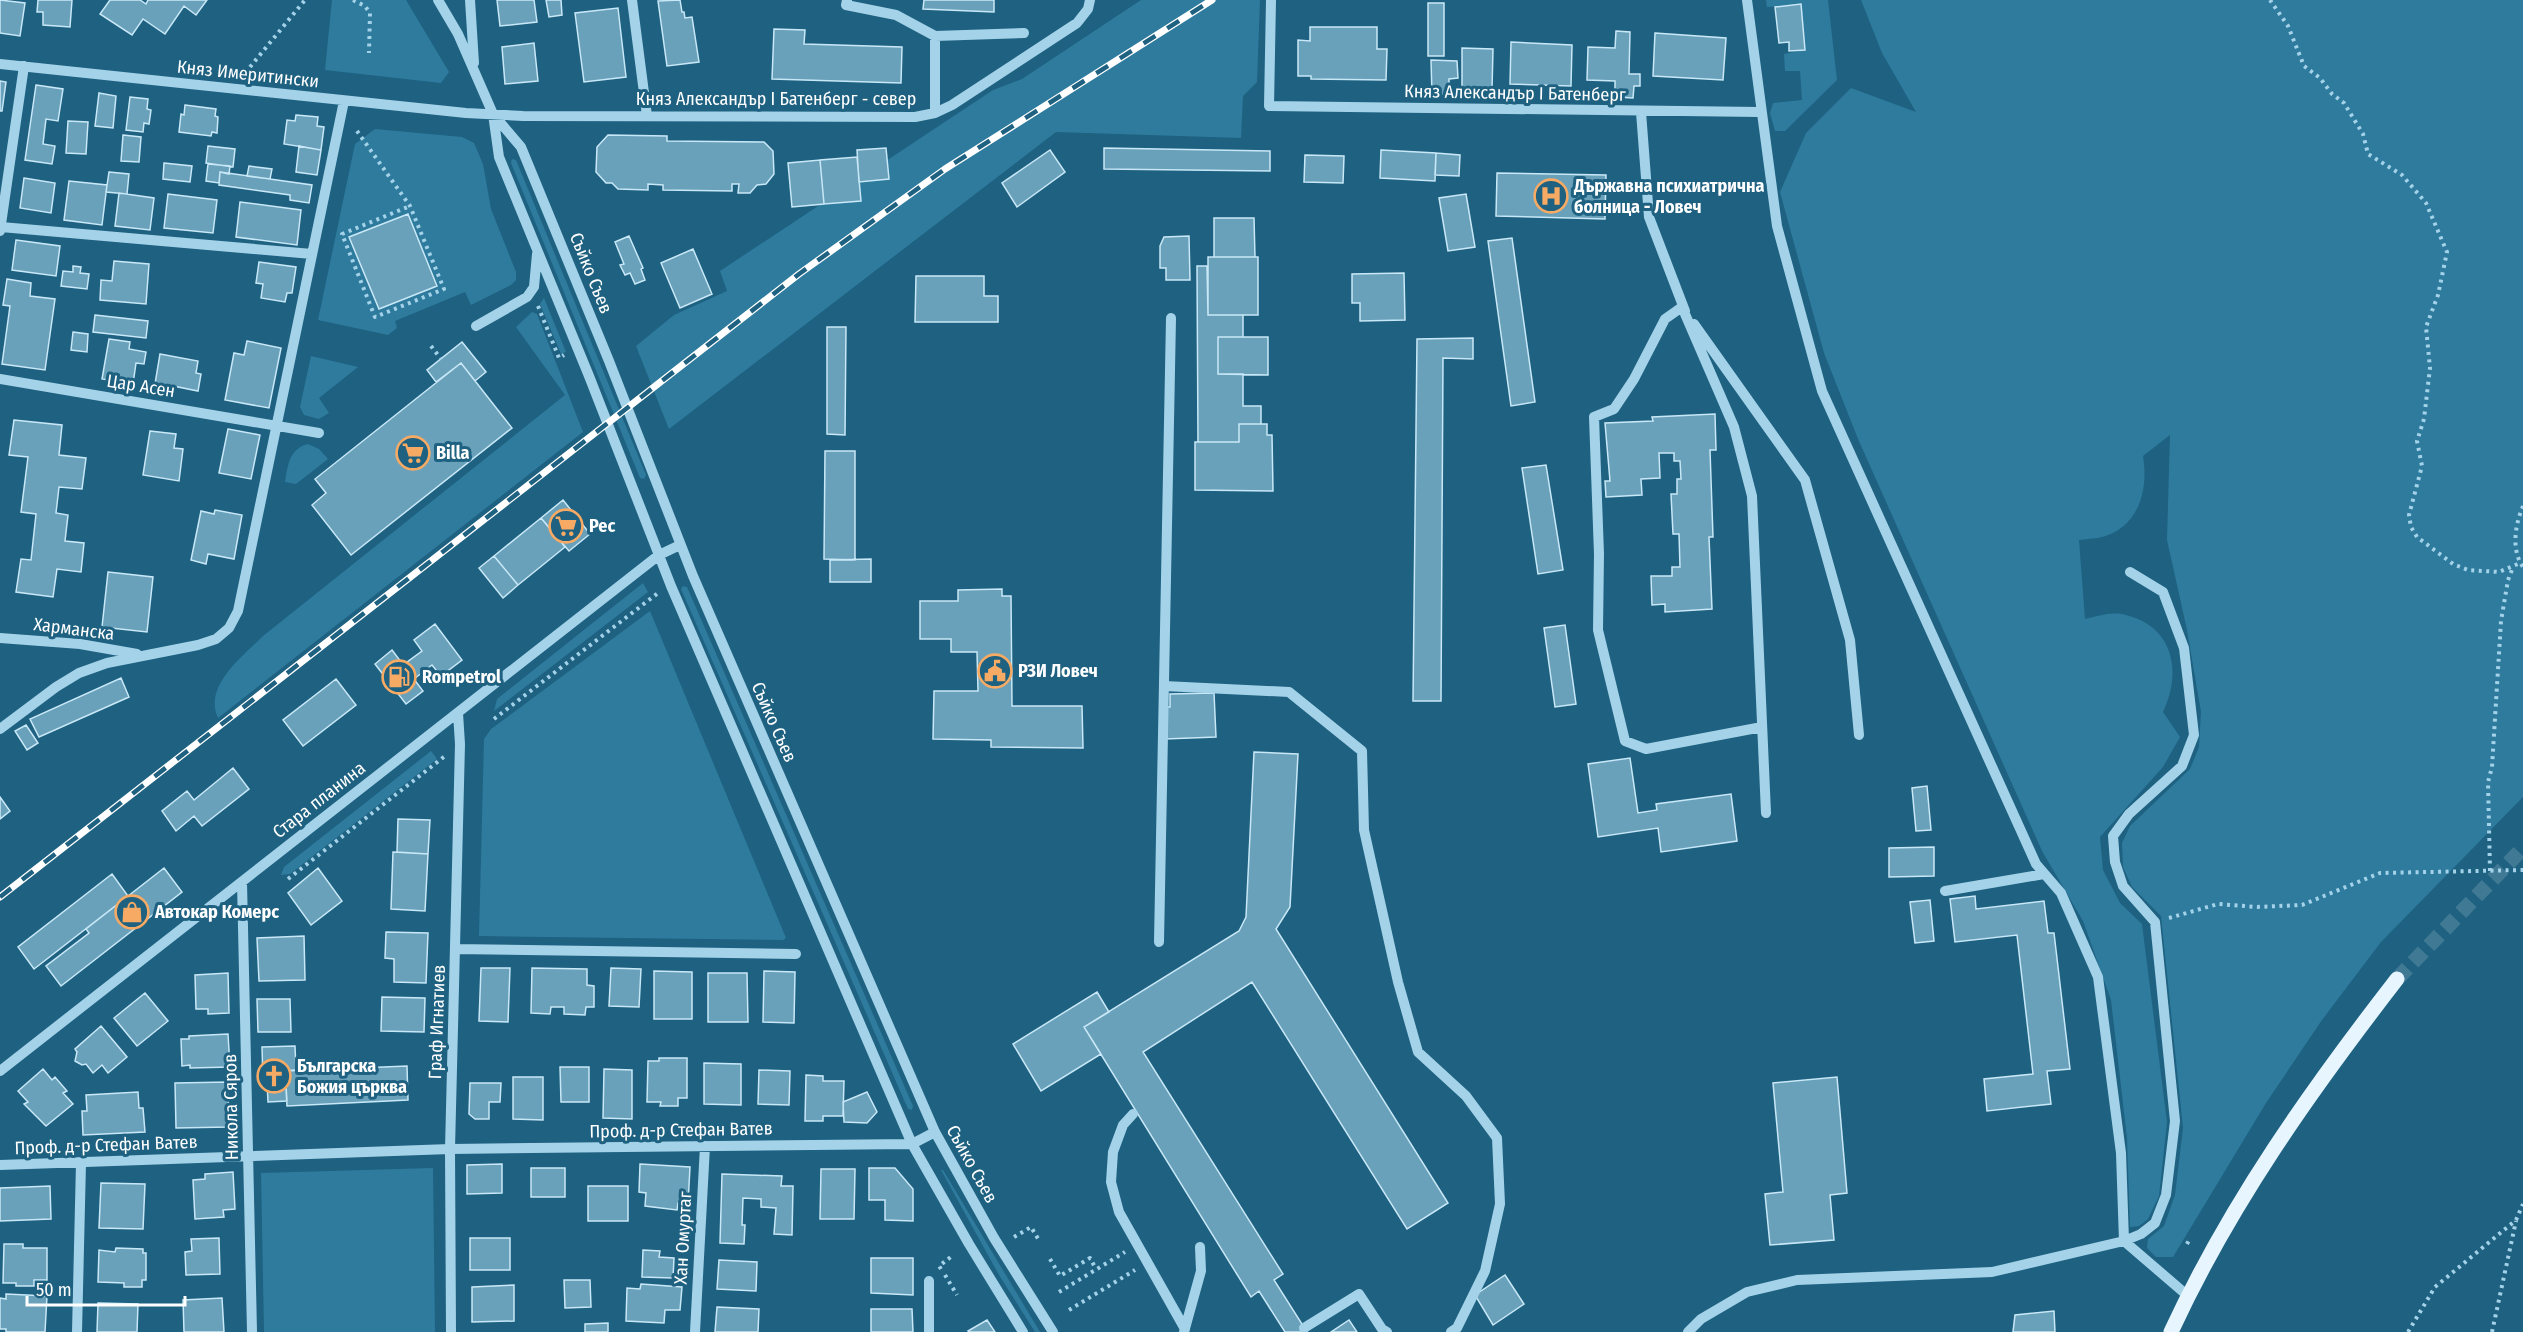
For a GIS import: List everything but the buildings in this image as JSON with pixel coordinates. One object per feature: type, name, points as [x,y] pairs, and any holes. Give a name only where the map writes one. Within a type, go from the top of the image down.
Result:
[{"type":"main road","points":[[2171,1332],[2188,1296],[2272,1150],[2397,979]]},
{"type":"street","name":"Съйко Съев","points":[[438,0],[458,34],[493,114],[499,157],[590,376],[659,555],[912,1144],[1023,1332]]},
{"type":"street","points":[[470,0],[475,72]]},
{"type":"street","points":[[632,0],[647,116]]},
{"type":"street","name":"Княз Александър I Батенберг - север","points":[[493,114],[915,117],[935,113],[952,105],[1077,23],[1088,9],[1090,0]]},
{"type":"street","name":"Княз Александър I Батенберг","points":[[1271,0],[1269,106],[1760,112]]},
{"type":"street","points":[[1747,0],[1760,112],[1777,226],[1822,391],[2036,864],[2061,893],[2098,977],[2121,1153],[2124,1241],[2188,1296]]},
{"type":"street","points":[[847,2],[896,15],[935,36],[1024,33]]},
{"type":"street","points":[[935,36],[935,113]]},
{"type":"street","name":"Княз Имеритински","points":[[0,63],[344,101],[493,114]]},
{"type":"street","points":[[0,231],[24,66]]},
{"type":"street","points":[[0,729],[56,687],[79,673],[107,663],[198,645],[216,639],[229,628],[234,619],[238,611],[344,101]]},
{"type":"street","points":[[1641,112],[1648,217],[1682,307],[1734,427],[1752,496],[1766,813]]},
{"type":"street","name":"Съйко Съев","points":[[493,114],[521,147],[609,361],[680,545],[935,1132],[994,1238],[1053,1332]]},
{"type":"street","points":[[1,227],[312,254]]},
{"type":"street","points":[[476,326],[527,297],[535,282],[538,251]]},
{"type":"street","points":[[1682,307],[1665,319],[1634,379],[1614,409],[1594,417],[1599,554],[1598,630],[1625,741],[1646,749],[1762,727]]},
{"type":"street","points":[[1682,307],[1805,480],[1850,640],[1859,735]]},
{"type":"street","points":[[1159,942],[1171,318]]},
{"type":"street","name":"Цар Асен","points":[[0,379],[319,433]]},
{"type":"street","name":"Стара планина","points":[[0,1071],[659,555],[680,545]]},
{"type":"street","points":[[1688,1332],[1701,1319],[1747,1292],[1797,1280],[1992,1272],[2124,1241],[2155,1223],[2166,1195],[2175,1121],[2155,922],[2123,886],[2115,862],[2113,837],[2129,814],[2182,766],[2194,735],[2184,648],[2163,592],[2130,572]]},
{"type":"street","name":"Харманска","points":[[0,638],[80,644],[144,655]]},
{"type":"street","points":[[1164,686],[1289,692],[1362,751],[1364,830],[1398,982],[1418,1052],[1466,1096],[1497,1138],[1500,1204],[1485,1271],[1457,1328],[1451,1332]]},
{"type":"street","name":"Граф Игнатиев","points":[[451,1332],[450,1149],[460,744],[458,713]]},
{"type":"street","points":[[1945,891],[2044,874]]},
{"type":"street","name":"Никола Сяров","points":[[242,882],[252,1332]]},
{"type":"street","points":[[455,949],[796,954]]},
{"type":"street","points":[[1132,1114],[1123,1125],[1113,1152],[1111,1182],[1119,1212],[1184,1330]]},
{"type":"street","points":[[912,1144],[935,1132]]},
{"type":"street","name":"Проф. д-р Стефан Ватев","points":[[0,1165],[450,1149],[912,1144]]},
{"type":"street","name":"Хан Омуртаг","points":[[694,1332],[705,1146]]},
{"type":"street","points":[[77,1332],[81,1163]]},
{"type":"street","points":[[1184,1330],[1201,1271],[1200,1247]]},
{"type":"street","points":[[929,1281],[929,1332]]},
{"type":"street","points":[[1304,1328],[1359,1294],[1382,1329],[1387,1332]]},
{"type":"path","points":[[250,67],[305,0]]},
{"type":"path","points":[[353,0],[365,6],[370,14],[369,53]]},
{"type":"path","points":[[2270,0],[2288,26],[2304,66],[2320,78],[2332,94],[2344,103],[2363,134],[2368,154],[2402,175],[2426,203],[2447,252],[2438,294],[2426,327],[2430,369],[2424,419],[2417,441],[2422,466],[2409,515],[2411,527],[2417,537],[2453,564],[2485,573],[2522,565],[2516,546],[2517,521],[2523,506]]},
{"type":"path","points":[[357,131],[410,206],[444,289],[375,317],[342,234],[410,206]]},
{"type":"path","points":[[537,304],[559,358],[565,355],[569,365]]},
{"type":"path","points":[[431,345],[441,359]]},
{"type":"path","points":[[2490,871],[2488,782],[2492,767],[2501,621],[2508,580],[2513,567]]},
{"type":"path","points":[[494,718],[661,591]]},
{"type":"path","points":[[288,879],[446,756]]},
{"type":"path","points":[[2155,922],[2218,903],[2257,907],[2302,905],[2380,873],[2523,870]]},
{"type":"path","points":[[2492,1332],[2516,1220],[2523,1204]]},
{"type":"path","points":[[2408,1332],[2435,1287],[2516,1220]]},
{"type":"path","points":[[1014,1237],[1031,1227],[1040,1242]]},
{"type":"path","points":[[2187,1244],[2190,1238]]},
{"type":"path","points":[[1059,1292],[1119,1255]]},
{"type":"path","points":[[952,1256],[939,1266],[957,1295]]},
{"type":"path","points":[[1050,1259],[1060,1276],[1089,1258],[1096,1269]]},
{"type":"path","points":[[1069,1310],[1130,1273]]},
{"type":"shaded area","points":[[332,0],[406,0],[449,72],[441,83],[325,70]]},
{"type":"shaded area","points":[[1141,0],[1260,0],[1257,82],[1243,96],[1241,138],[1056,132],[669,429],[636,346],[674,315],[727,291],[720,271],[993,90],[1022,79]]},
{"type":"shaded area","points":[[1766,0],[1828,0],[1837,80],[1785,131],[1775,131],[1770,113],[1773,103],[1802,100],[1800,71],[1785,71],[1784,54],[1805,50],[1801,5],[1767,7]]},
{"type":"shaded area","points":[[1861,0],[2523,0],[2523,797],[2381,942],[2322,1020],[2266,1103],[2173,1257],[2156,1257],[2147,1248],[2148,1239],[2164,1226],[2175,1195],[2183,1128],[2161,916],[2132,887],[2123,867],[2122,843],[2130,826],[2190,769],[2199,747],[2201,712],[2187,630],[2167,540],[2170,435],[2143,456],[2142,495],[2131,518],[2112,534],[2079,540],[2085,619],[2110,614],[2126,615],[2142,621],[2164,640],[2170,653],[2172,682],[2163,712],[2180,737],[2163,767],[2100,837],[2103,870],[2120,903],[2142,924],[2167,1122],[2159,1196],[2148,1219],[2139,1226],[2130,1227],[2127,1138],[2111,1000],[2083,921],[2042,851],[1858,439],[1824,353],[1780,192],[1806,133],[1851,88],[1916,112],[1882,53]]},
{"type":"shaded area","points":[[375,129],[462,137],[474,143],[483,164],[491,209],[516,272],[516,280],[511,285],[471,305],[465,292],[395,321],[397,328],[388,335],[318,320],[355,144]]},
{"type":"shaded area","points":[[512,159],[516,160],[646,475],[644,479],[640,478],[511,163]]},
{"type":"shaded area","points":[[544,298],[566,352],[561,354],[540,304]]},
{"type":"shaded area","points":[[532,312],[537,314],[583,432],[218,718],[215,706],[220,683],[236,662],[263,636],[565,395],[516,327]]},
{"type":"shaded area","points":[[311,356],[358,367],[319,398],[329,413],[319,419],[304,415],[300,407]]},
{"type":"shaded area","points":[[308,444],[319,449],[328,459],[296,484],[285,482],[290,458],[302,446]]},
{"type":"shaded area","points":[[643,583],[648,592],[494,711],[497,699]]},
{"type":"shaded area","points":[[683,586],[687,587],[913,1106],[912,1110],[908,1109],[681,589]]},
{"type":"shaded area","points":[[650,611],[786,938],[783,940],[479,936],[484,739],[491,729]]},
{"type":"shaded area","points":[[431,751],[437,759],[290,874],[281,875],[284,867]]},
{"type":"shaded area","points":[[433,1168],[435,1332],[264,1332],[261,1173]]},
{"type":"shaded area","points":[[941,1170],[1040,1332],[1035,1332],[999,1275]]},
{"type":"tunnel","points":[[2397,979],[2523,848]]},
{"type":"railway","points":[[0,897],[799,274],[945,169],[1212,0]]},
{"type":"place","name":"Държавна психиатрична болница - Ловеч","points":[[1551,196]]},
{"type":"place","name":"Billa","points":[[413,453]]},
{"type":"place","name":"Рес","points":[[566,526]]},
{"type":"place","name":"РЗИ Ловеч","points":[[995,671]]},
{"type":"place","name":"Rompetrol","points":[[399,677]]},
{"type":"place","name":"Автокар Комерс","points":[[132,912]]},
{"type":"place","name":"Българска Божия църква","points":[[274,1076]]}]
